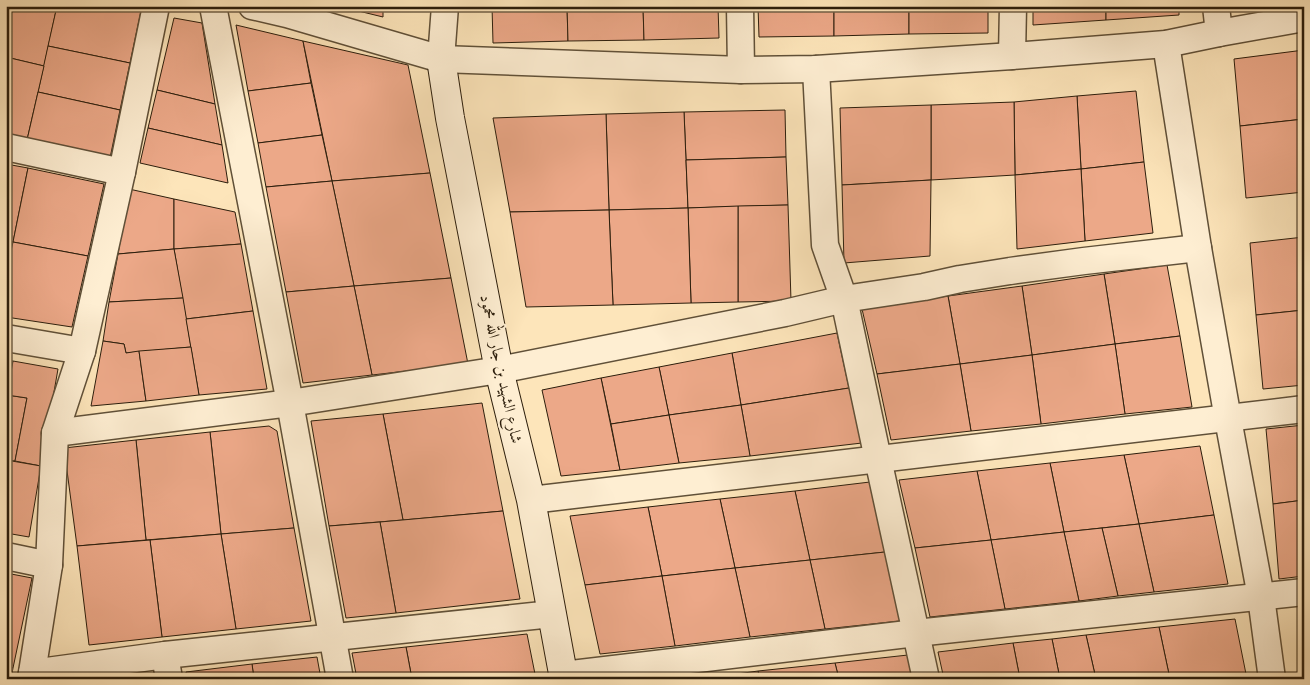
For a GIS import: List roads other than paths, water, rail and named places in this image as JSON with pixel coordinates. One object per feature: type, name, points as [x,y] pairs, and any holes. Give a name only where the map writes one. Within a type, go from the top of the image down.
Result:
[{"type":"street","points":[[156,6],[122,172],[82,351],[55,433],[49,565],[32,676],[167,667],[332,638],[552,614]]},
{"type":"street","points":[[213,6],[290,403],[340,679]]},
{"type":"street","points":[[252,6],[287,10],[440,59],[741,70],[816,68],[1166,44],[1219,32],[1304,18]]},
{"type":"street","points":[[440,59],[445,6]]},
{"type":"street","points":[[740,6],[741,70]]},
{"type":"street","points":[[1012,56],[1013,6]]},
{"type":"street","points":[[1216,6],[1219,32]]},
{"type":"street","points":[[1166,44],[1198,248],[1261,597],[1272,679]]},
{"type":"street","name":"شارع الشهيد بن جار الله محمود","points":[[440,59],[499,370],[531,500],[563,677]]},
{"type":"street","points":[[816,68],[825,245],[844,299],[926,679]]},
{"type":"street","points":[[6,147],[122,172]]},
{"type":"street","points":[[55,433],[290,403],[499,370],[785,313],[844,299],[1019,270],[1198,248]]},
{"type":"street","points":[[6,338],[82,351]]},
{"type":"street","points":[[531,500],[1304,409]]},
{"type":"street","points":[[6,556],[49,565]]},
{"type":"street","points":[[563,677],[916,633],[1304,592]]}]
